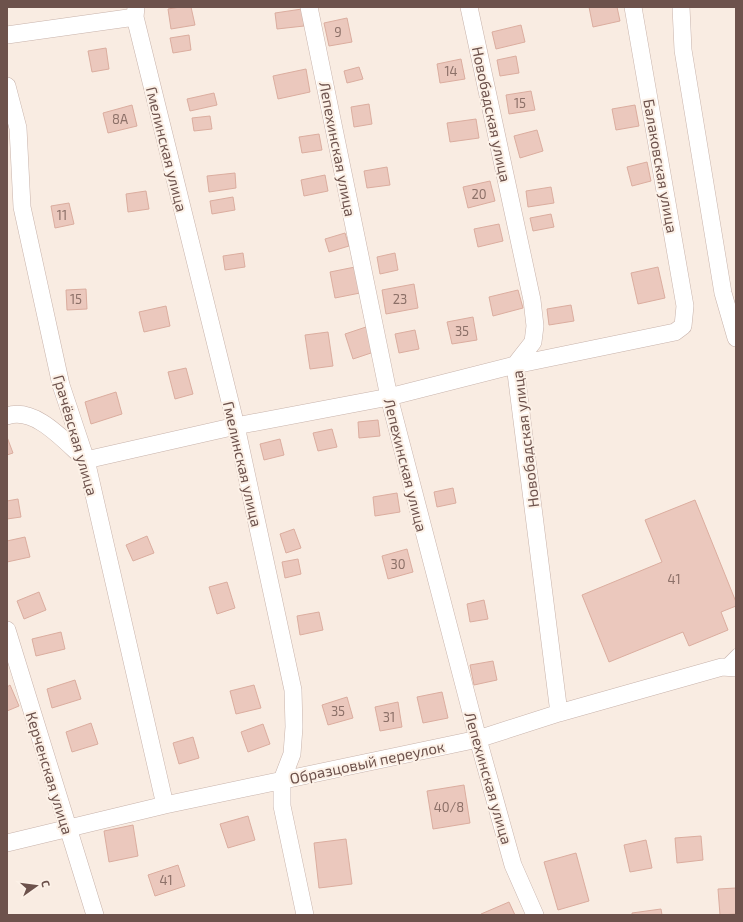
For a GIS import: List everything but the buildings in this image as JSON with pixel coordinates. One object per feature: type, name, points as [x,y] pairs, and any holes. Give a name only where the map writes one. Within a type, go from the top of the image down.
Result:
[{"type":"street","name":"Лепехинская улица","points":[[309,7],[389,397],[478,739],[513,865],[536,915]]},
{"type":"street","name":"Новобадская улица","points":[[469,7],[532,300],[535,326],[533,342],[515,365],[559,713]]},
{"type":"street","name":"Балаковская улица","points":[[515,365],[667,335],[683,326],[685,306],[633,7]]},
{"type":"street","points":[[683,9],[683,50],[722,293],[736,338]]},
{"type":"street","points":[[7,35],[135,12]]},
{"type":"street","name":"Гмелинская улица","points":[[135,12],[236,426],[293,690],[294,727],[292,754],[282,780],[282,806],[305,915]]},
{"type":"street","name":"Грачёвская улица","points":[[7,86],[18,128],[22,207],[61,386],[86,460],[165,805]]},
{"type":"street","points":[[7,416],[25,414],[40,420],[86,460],[236,426],[389,397],[515,365]]},
{"type":"street","name":"Керченская улица","points":[[7,630],[67,829],[95,915]]},
{"type":"street","name":"Образцовый переулок","points":[[7,843],[165,805],[478,739],[559,713],[729,668]]},
{"type":"lane","points":[[729,668],[736,653]]}]
